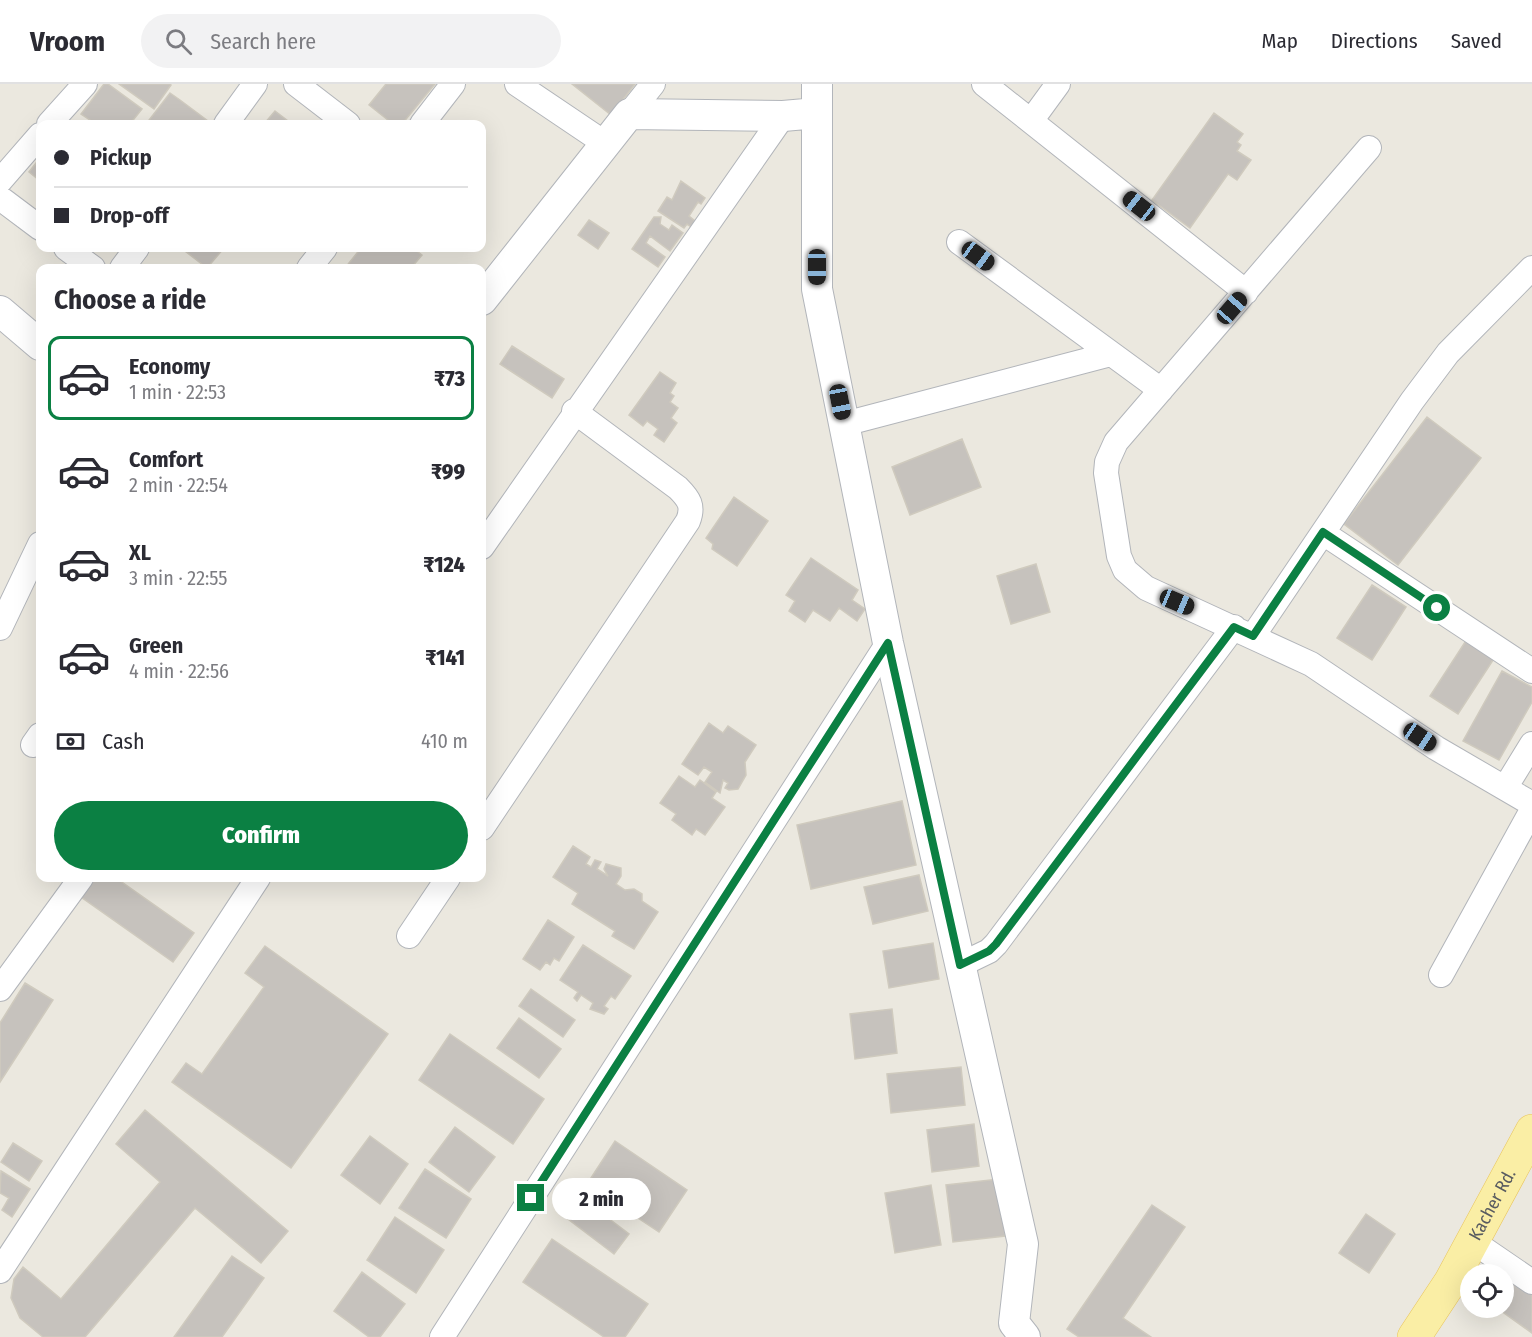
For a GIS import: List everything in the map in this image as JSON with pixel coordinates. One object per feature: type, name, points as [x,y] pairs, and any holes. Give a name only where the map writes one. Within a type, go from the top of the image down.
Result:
[{"type":"main road","name":"Kacher Rd.","points":[[1414,1337],[1451,1281],[1532,1131]]},
{"type":"street","points":[[53,120],[85,84]]},
{"type":"street","points":[[229,120],[255,84]]},
{"type":"street","points":[[296,84],[343,120]]},
{"type":"street","points":[[425,120],[453,84]]},
{"type":"street","points":[[517,84],[606,144]]},
{"type":"street","points":[[486,295],[653,84]]},
{"type":"street","points":[[984,84],[1246,292]]},
{"type":"street","points":[[1031,121],[1058,84]]},
{"type":"street","points":[[486,541],[574,411],[783,116],[817,98],[817,289],[888,643],[1023,1244],[1014,1323],[1025,1337]]},
{"type":"street","points":[[629,114],[783,116]]},
{"type":"street","points":[[0,181],[36,140]]},
{"type":"street","points":[[1370,148],[1116,442],[1107,462],[1106,473],[1119,556],[1125,570],[1146,588],[1244,631],[1311,664],[1436,748],[1532,804]]},
{"type":"street","points":[[0,198],[36,225]]},
{"type":"street","points":[[959,242],[1161,390]]},
{"type":"street","points":[[71,252],[88,264]]},
{"type":"street","points":[[312,264],[322,252]]},
{"type":"street","points":[[960,965],[989,951],[996,944],[1323,532],[1412,401],[1448,354],[1532,268]]},
{"type":"street","points":[[0,311],[36,342]]},
{"type":"street","points":[[844,424],[1111,354]]},
{"type":"street","points":[[486,822],[692,512],[691,504],[678,488],[574,411]]},
{"type":"street","points":[[1323,532],[1532,671]]},
{"type":"street","points":[[0,628],[36,552]]},
{"type":"street","points":[[442,1337],[888,643]]},
{"type":"street","points":[[1505,788],[1532,744]]},
{"type":"street","points":[[1441,975],[1532,810]]},
{"type":"street","points":[[0,989],[78,882]]},
{"type":"street","points":[[0,1271],[255,882]]},
{"type":"street","points":[[409,936],[445,882]]},
{"type":"street","points":[[1472,1241],[1532,1282]]},
{"type":"building","points":[[104,84],[108,84],[142,109],[133,120],[90,120],[81,114]]},
{"type":"building","points":[[119,84],[170,84],[171,85],[154,109]]},
{"type":"building","points":[[386,84],[435,84],[405,120],[388,120],[369,105]]},
{"type":"building","points":[[572,84],[635,84],[611,115]]},
{"type":"building","points":[[170,93],[207,120],[149,120]]},
{"type":"building","points":[[275,111],[287,120],[267,120]]},
{"type":"building","points":[[1214,113],[1243,134],[1237,142],[1241,145],[1237,151],[1251,160],[1237,180],[1228,174],[1190,228],[1152,200]]},
{"type":"building","points":[[36,163],[36,178],[29,172]]},
{"type":"building","points":[[681,181],[705,198],[701,204],[698,202],[689,216],[695,221],[691,227],[687,224],[684,228],[658,211],[667,197],[672,200]]},
{"type":"building","points":[[654,217],[661,217],[660,224],[669,230],[672,225],[683,233],[670,251],[650,236],[646,243],[665,257],[658,267],[632,249]]},
{"type":"building","points":[[589,220],[609,233],[598,249],[578,235]]},
{"type":"building","points":[[186,252],[221,252],[210,264],[202,264]]},
{"type":"building","points":[[358,252],[418,252],[422,255],[414,264],[348,264]]},
{"type":"building","points":[[512,346],[564,379],[552,398],[500,364]]},
{"type":"building","points":[[660,372],[676,383],[670,393],[674,396],[670,402],[678,408],[671,418],[677,423],[664,442],[654,435],[658,429],[647,421],[643,426],[629,415]]},
{"type":"building","points":[[1427,417],[1481,458],[1398,565],[1344,524]]},
{"type":"building","points":[[962,439],[981,487],[910,515],[892,467]]},
{"type":"building","points":[[734,497],[768,521],[737,566],[712,549],[713,544],[706,538]]},
{"type":"building","points":[[811,558],[858,590],[852,600],[865,609],[857,621],[839,608],[830,621],[813,610],[805,622],[789,611],[795,601],[786,595]]},
{"type":"building","points":[[1036,564],[1050,612],[1011,624],[997,576]]},
{"type":"building","points":[[1372,585],[1406,607],[1372,660],[1337,638]]},
{"type":"building","points":[[1469,636],[1497,654],[1458,714],[1430,696]]},
{"type":"building","points":[[1502,671],[1532,687],[1532,702],[1499,760],[1463,741]]},
{"type":"building","points":[[709,723],[723,733],[728,726],[756,745],[745,762],[746,775],[738,789],[725,788],[728,783],[723,780],[720,793],[705,782],[712,772],[704,767],[698,775],[682,764]]},
{"type":"building","points":[[679,776],[695,787],[700,780],[716,792],[712,798],[725,807],[705,835],[696,829],[692,835],[672,820],[676,814],[660,803]]},
{"type":"building","points":[[902,801],[916,865],[811,889],[797,825]]},
{"type":"building","points":[[573,846],[590,857],[586,864],[591,867],[595,860],[601,862],[597,869],[608,876],[604,869],[606,864],[621,868],[621,876],[616,884],[625,890],[634,889],[642,894],[642,901],[658,912],[634,949],[612,936],[615,931],[572,904],[578,893],[553,877]]},
{"type":"building","points":[[919,875],[928,911],[873,924],[864,887]]},
{"type":"building","points":[[92,882],[122,882],[194,933],[173,962],[81,897]]},
{"type":"building","points":[[548,920],[574,937],[559,961],[554,958],[550,965],[546,962],[540,970],[523,959]]},
{"type":"building","points":[[933,943],[939,979],[889,988],[883,951]]},
{"type":"building","points":[[583,945],[631,976],[615,999],[611,996],[604,1006],[608,1009],[604,1014],[590,1009],[593,1003],[581,995],[577,1001],[574,998],[578,992],[560,980]]},
{"type":"building","points":[[265,946],[388,1034],[291,1168],[172,1082],[186,1063],[202,1074],[264,987],[245,973]]},
{"type":"building","points":[[25,983],[53,1000],[0,1082],[0,1023]]},
{"type":"building","points":[[531,989],[575,1020],[563,1037],[519,1006]]},
{"type":"building","points":[[892,1009],[897,1053],[855,1059],[850,1014]]},
{"type":"building","points":[[519,1018],[561,1049],[539,1078],[497,1048]]},
{"type":"building","points":[[450,1034],[544,1099],[513,1144],[419,1080]]},
{"type":"building","points":[[961,1067],[965,1105],[891,1113],[887,1074]]},
{"type":"building","points":[[145,1110],[288,1231],[261,1263],[195,1208],[85,1337],[43,1337],[20,1318],[11,1298],[14,1279],[23,1267],[61,1299],[160,1182],[116,1144]]},
{"type":"building","points":[[974,1124],[979,1166],[932,1172],[927,1130]]},
{"type":"building","points":[[455,1127],[495,1157],[469,1192],[429,1162]]},
{"type":"building","points":[[370,1136],[408,1164],[380,1204],[341,1175]]},
{"type":"building","points":[[615,1141],[687,1190],[659,1232],[587,1184]]},
{"type":"building","points":[[13,1143],[42,1161],[29,1181],[1,1162]]},
{"type":"building","points":[[425,1169],[471,1199],[446,1238],[399,1208]]},
{"type":"building","points":[[1,1171],[30,1189],[12,1217],[2,1210],[9,1198],[0,1193]]},
{"type":"building","points":[[999,1179],[1005,1236],[953,1242],[946,1185]]},
{"type":"building","points":[[931,1185],[941,1245],[895,1253],[885,1193]]},
{"type":"building","points":[[583,1199],[629,1234],[614,1254],[568,1219]]},
{"type":"building","points":[[1152,1205],[1185,1227],[1123,1318],[1151,1337],[1079,1337],[1067,1329]]},
{"type":"building","points":[[1366,1214],[1395,1234],[1369,1273],[1339,1253]]},
{"type":"building","points":[[395,1217],[444,1250],[416,1293],[367,1260]]},
{"type":"building","points":[[552,1239],[648,1304],[625,1337],[604,1337],[523,1282]]},
{"type":"building","points":[[232,1256],[264,1278],[222,1337],[174,1337]]},
{"type":"building","points":[[362,1272],[405,1304],[380,1337],[369,1337],[334,1311]]},
{"type":"building","points":[[1514,1275],[1532,1288],[1532,1333],[1511,1318],[1514,1318]]},
{"type":"route","points":[[531,1198],[888,643],[960,965],[981,956],[996,944],[1234,627],[1253,636],[1323,532],[1437,608]]}]
